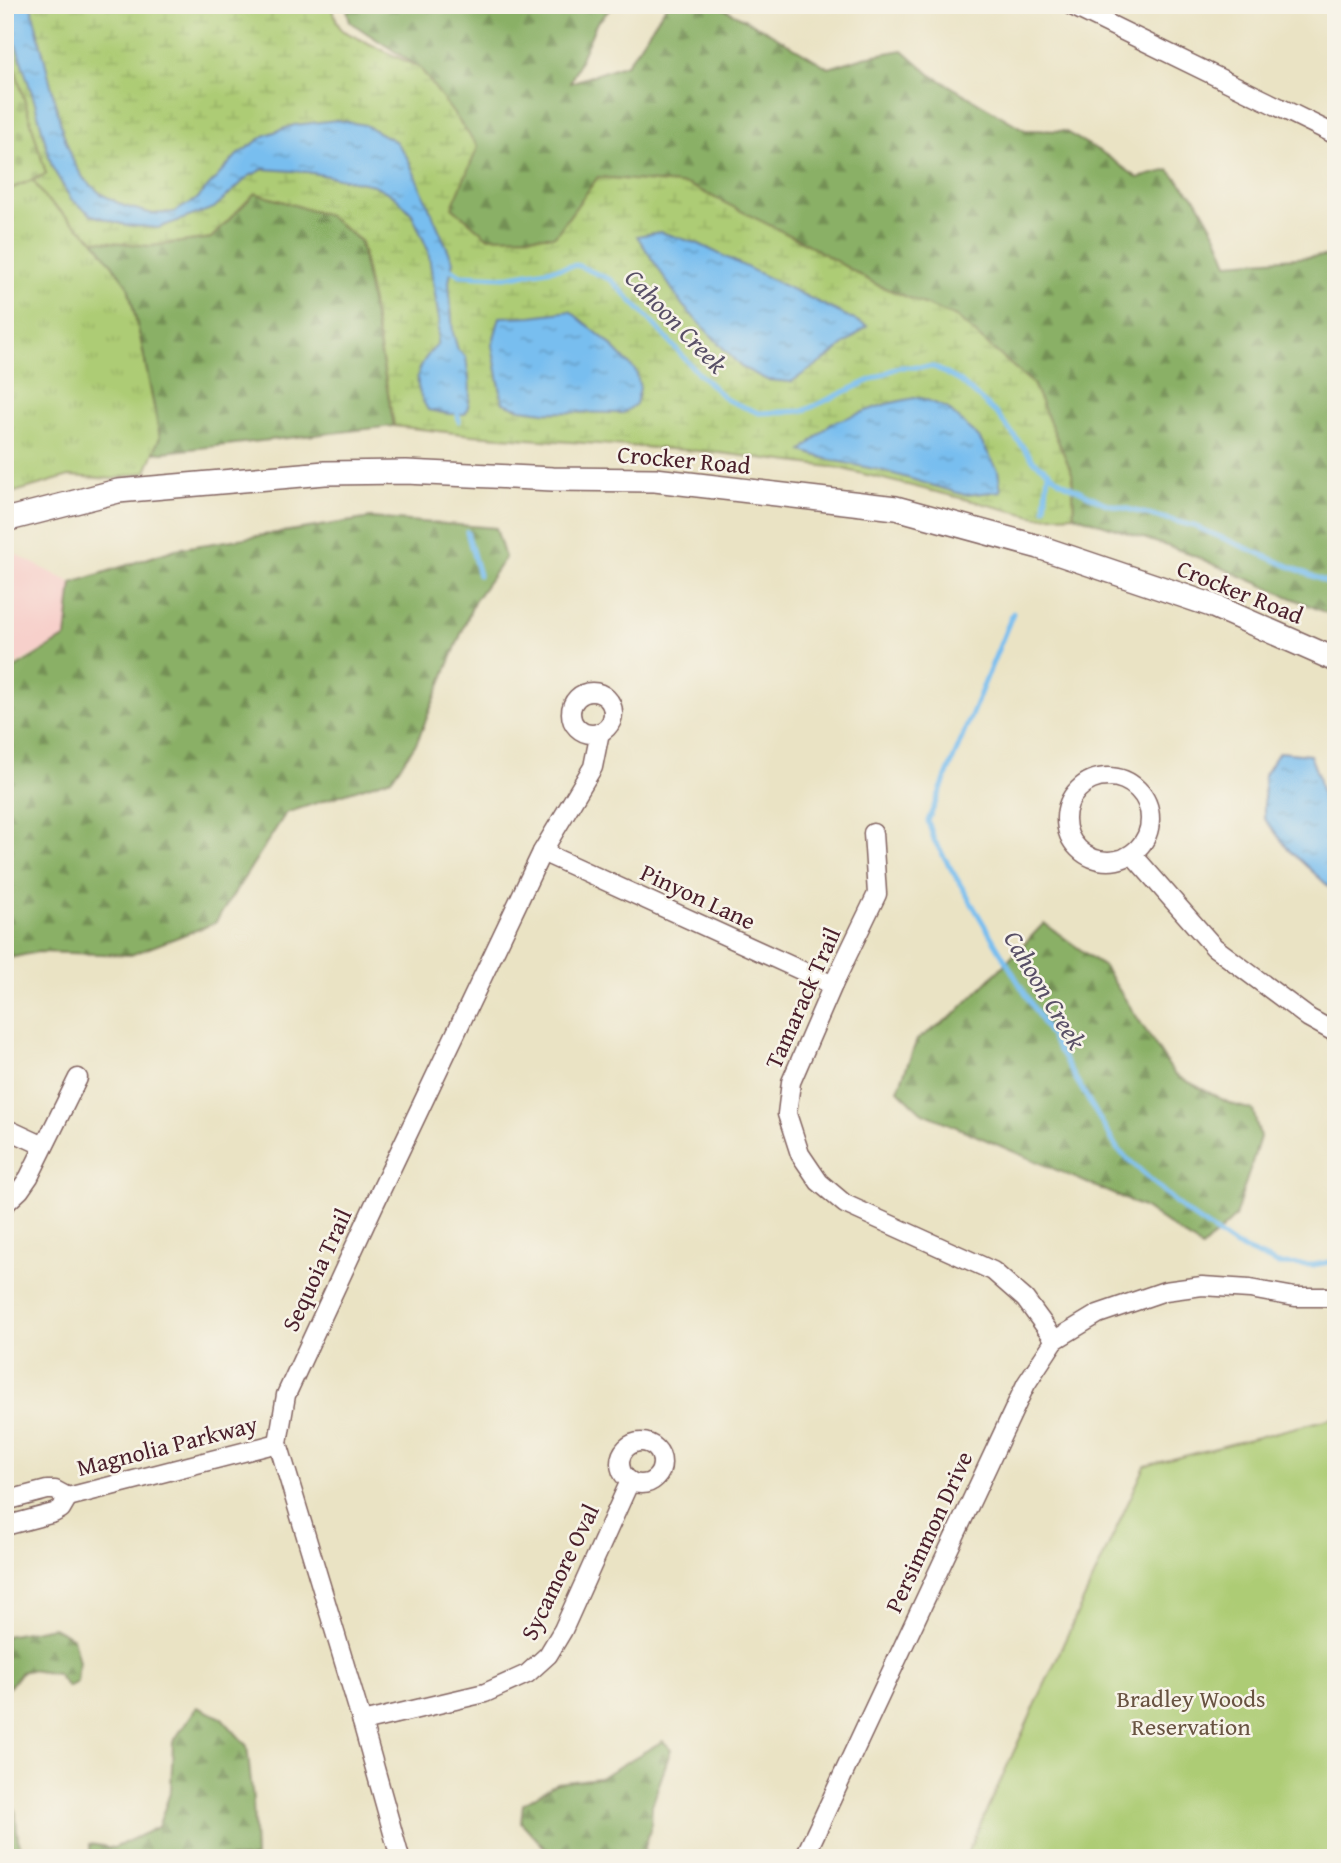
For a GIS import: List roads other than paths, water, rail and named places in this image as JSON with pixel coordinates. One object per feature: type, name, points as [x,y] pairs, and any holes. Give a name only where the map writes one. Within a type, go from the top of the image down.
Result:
[{"type":"main road","name":"Crocker Road","points":[[5,520],[118,492],[325,473],[406,472],[553,479],[655,480],[896,508],[1039,547],[1198,601],[1336,660]]},
{"type":"street","points":[[1070,5],[1336,135]]},
{"type":"street","name":"Sequoia Trail","points":[[400,1858],[278,1443],[286,1395],[542,852],[593,767],[600,732]]},
{"type":"street","points":[[1106,776],[1132,783],[1142,793],[1150,818],[1148,832],[1142,844],[1132,853],[1119,860],[1098,860],[1079,850],[1070,838],[1066,810],[1071,796],[1081,785],[1106,776]]},
{"type":"street","name":"Tamarack Trail","points":[[873,833],[877,894],[833,985],[791,1082],[787,1114],[800,1154],[819,1182],[845,1204],[993,1271],[1025,1299],[1055,1340]]},
{"type":"street","name":"Pinyon Lane","points":[[542,852],[833,985]]},
{"type":"street","points":[[1132,853],[1214,947],[1309,1018],[1336,1033]]},
{"type":"street","points":[[5,1204],[29,1177],[78,1078]]},
{"type":"street","points":[[5,1128],[44,1146]]},
{"type":"street","name":"Persimmon Drive","points":[[804,1858],[1026,1384],[1055,1340],[1098,1314],[1165,1291],[1202,1286],[1250,1289],[1295,1297],[1336,1295]]},
{"type":"street","name":"Magnolia Parkway","points":[[5,1501],[47,1490],[55,1490],[68,1497],[278,1443]]},
{"type":"street","name":"Sycamore Oval","points":[[362,1722],[485,1693],[527,1674],[534,1668],[548,1655],[563,1630],[630,1481]]},
{"type":"street","name":"Magnolia Parkway","points":[[5,1526],[54,1513],[61,1509],[68,1497]]},
{"type":"water","points":[[7,5],[31,5],[63,133],[74,163],[84,179],[101,194],[124,206],[153,214],[174,212],[197,199],[237,155],[266,135],[294,125],[337,120],[365,125],[395,141],[407,157],[453,261],[449,282],[453,333],[458,350],[466,357],[470,386],[465,414],[428,410],[419,392],[420,368],[437,345],[439,320],[428,250],[412,214],[396,197],[374,185],[307,172],[264,169],[249,176],[214,208],[158,228],[125,225],[92,215],[71,199],[52,167]]},
{"type":"water","points":[[660,232],[699,244],[867,326],[829,357],[791,382],[767,380],[741,367],[683,306],[637,236]]},
{"type":"water","points":[[570,311],[608,342],[636,371],[640,388],[636,404],[623,413],[545,412],[503,403],[492,345],[500,317]]},
{"type":"water","points":[[919,397],[947,408],[979,438],[998,470],[1001,491],[965,495],[802,451],[831,423],[886,404]]},
{"type":"water","points":[[1279,752],[1310,755],[1318,776],[1329,827],[1336,834],[1336,893],[1290,851],[1264,818],[1264,775]]},
{"type":"waterway","name":"Cahoon Creek","points":[[447,267],[461,275],[505,277],[577,265],[611,280],[696,371],[727,400],[759,413],[803,411],[899,367],[934,367],[960,381],[998,415],[1034,461],[1048,471],[1045,508]]},
{"type":"waterway","points":[[457,409],[459,421]]},
{"type":"waterway","points":[[1048,471],[1060,481],[1104,503],[1194,526],[1336,586]]},
{"type":"waterway","points":[[467,532],[479,575]]},
{"type":"waterway","name":"Cahoon Creek","points":[[1013,613],[928,821],[934,840],[1118,1150],[1186,1212],[1234,1245],[1278,1264],[1313,1265],[1335,1261]]},
{"type":"park label","name":"Bradley Woods Reservation","points":[[1191,1713]]}]
